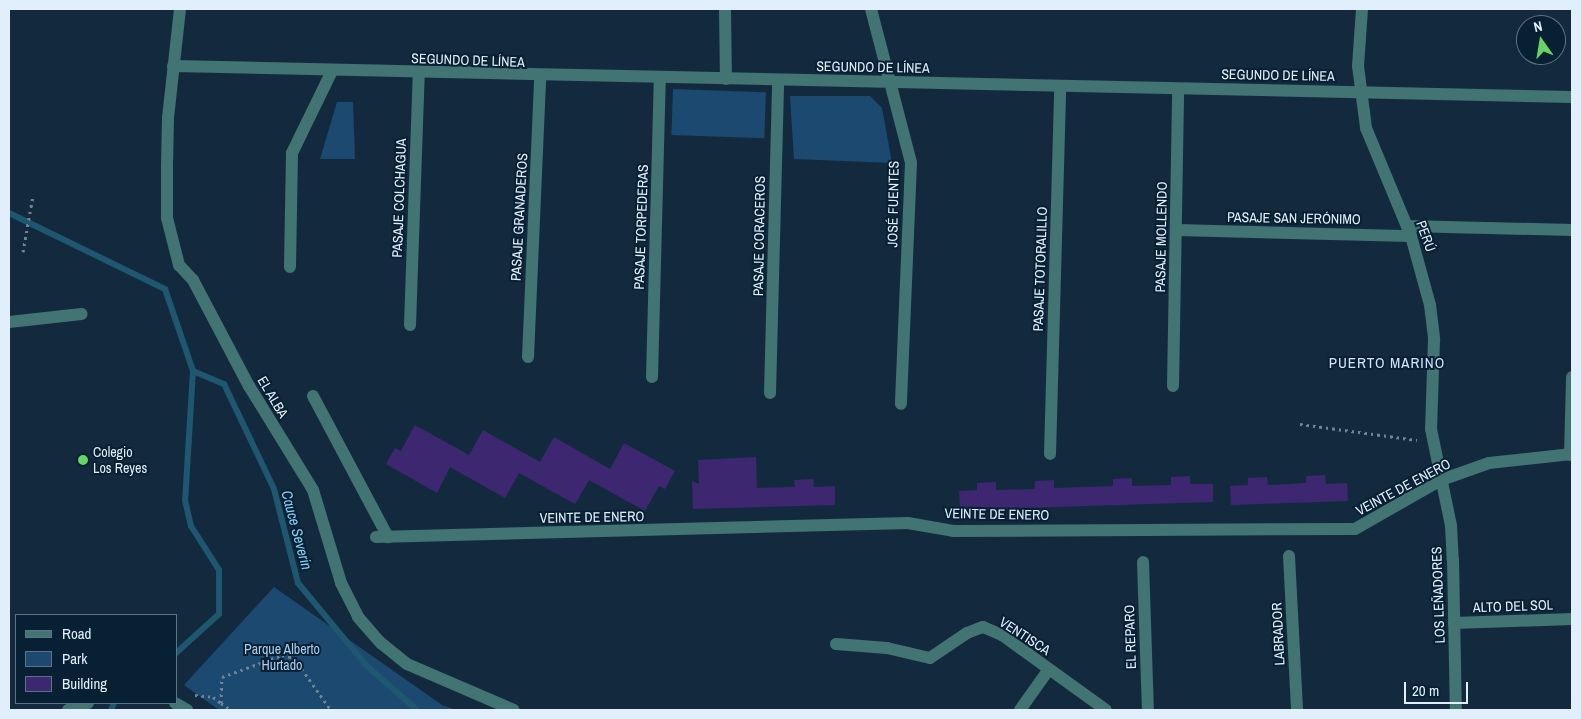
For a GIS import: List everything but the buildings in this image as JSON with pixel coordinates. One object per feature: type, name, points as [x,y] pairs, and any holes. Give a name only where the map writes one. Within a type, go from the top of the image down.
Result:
[{"type":"street","name":"EL ALBA","points":[[180,9],[173,66],[167,166],[171,246],[249,386],[313,490],[341,583],[354,608],[381,643],[407,664],[514,710]]},
{"type":"street","points":[[725,9],[726,79]]},
{"type":"street","name":"JOSÉ FUENTES","points":[[871,9],[911,163],[901,404]]},
{"type":"street","name":"PERÚ","points":[[1362,9],[1358,66],[1366,128],[1409,231],[1424,278],[1434,340],[1433,442],[1441,480]]},
{"type":"street","name":"SEGUNDO DE LÍNEA","points":[[173,66],[540,77],[890,81],[1572,97]]},
{"type":"street","points":[[290,267],[292,153],[332,71]]},
{"type":"street","name":"PASAJE COLCHAGUA","points":[[410,325],[419,73]]},
{"type":"street","name":"PASAJE GRANADEROS","points":[[528,357],[540,77]]},
{"type":"street","name":"PASAJE TORPEDERAS","points":[[652,377],[660,79]]},
{"type":"street","name":"PASAJE CORACEROS","points":[[770,393],[778,81]]},
{"type":"street","name":"PASAJE TOTORALILLO","points":[[1050,454],[1060,86]]},
{"type":"street","name":"PASAJE MOLLENDO","points":[[1173,386],[1178,89]]},
{"type":"street","name":"PASAJE SAN JERÓNIMO","points":[[1177,230],[1572,230]]},
{"type":"street","points":[[9,322],[82,314]]},
{"type":"street","points":[[1571,454],[1572,377]]},
{"type":"street","name":"VEINTE DE ENERO","points":[[314,396],[382,537],[908,523],[954,531],[1356,529],[1441,480],[1489,463],[1571,454]]},
{"type":"street","name":"LOS LEÑADORES","points":[[1441,480],[1451,526],[1456,710]]},
{"type":"street","name":"LABRADOR","points":[[1288,556],[1297,710]]},
{"type":"street","name":"EL REPARO","points":[[1143,562],[1148,710]]},
{"type":"street","name":"ALTO DEL SOL","points":[[1454,623],[1572,619]]},
{"type":"street","name":"VENTISCA","points":[[836,644],[887,648],[930,658],[966,633],[983,627],[1049,669],[1106,710]]},
{"type":"street","points":[[1020,710],[1049,669]]},
{"type":"street","points":[[68,710],[85,704]]},
{"type":"path","points":[[23,252],[33,195]]},
{"type":"path","points":[[1300,424],[1433,442]]},
{"type":"path","points":[[221,703],[222,677],[282,655],[294,658],[331,710]]},
{"type":"path","points":[[182,707],[194,694],[213,697],[231,710]]},
{"type":"green space","points":[[673,89],[766,92],[764,138],[671,135]]},
{"type":"green space","points":[[790,96],[870,96],[882,108],[892,163],[794,159]]},
{"type":"green space","points":[[337,102],[353,102],[355,159],[320,159]]},
{"type":"green space","name":"Parque Alberto Hurtado","points":[[274,587],[442,705],[456,710],[219,710],[184,685]]},
{"type":"waterway","points":[[9,213],[165,289],[193,371],[185,500],[191,526],[219,570],[219,614],[178,651]]},
{"type":"waterway","name":"Cauce Severin","points":[[193,371],[224,384],[274,489],[298,583],[367,666],[417,710]]},
{"type":"waterway","points":[[111,710],[114,704]]},
{"type":"place","name":"Colegio Los Reyes","points":[[83,460]]},
{"type":"district","name":"PUERTO MARINO","points":[[1387,363]]}]
